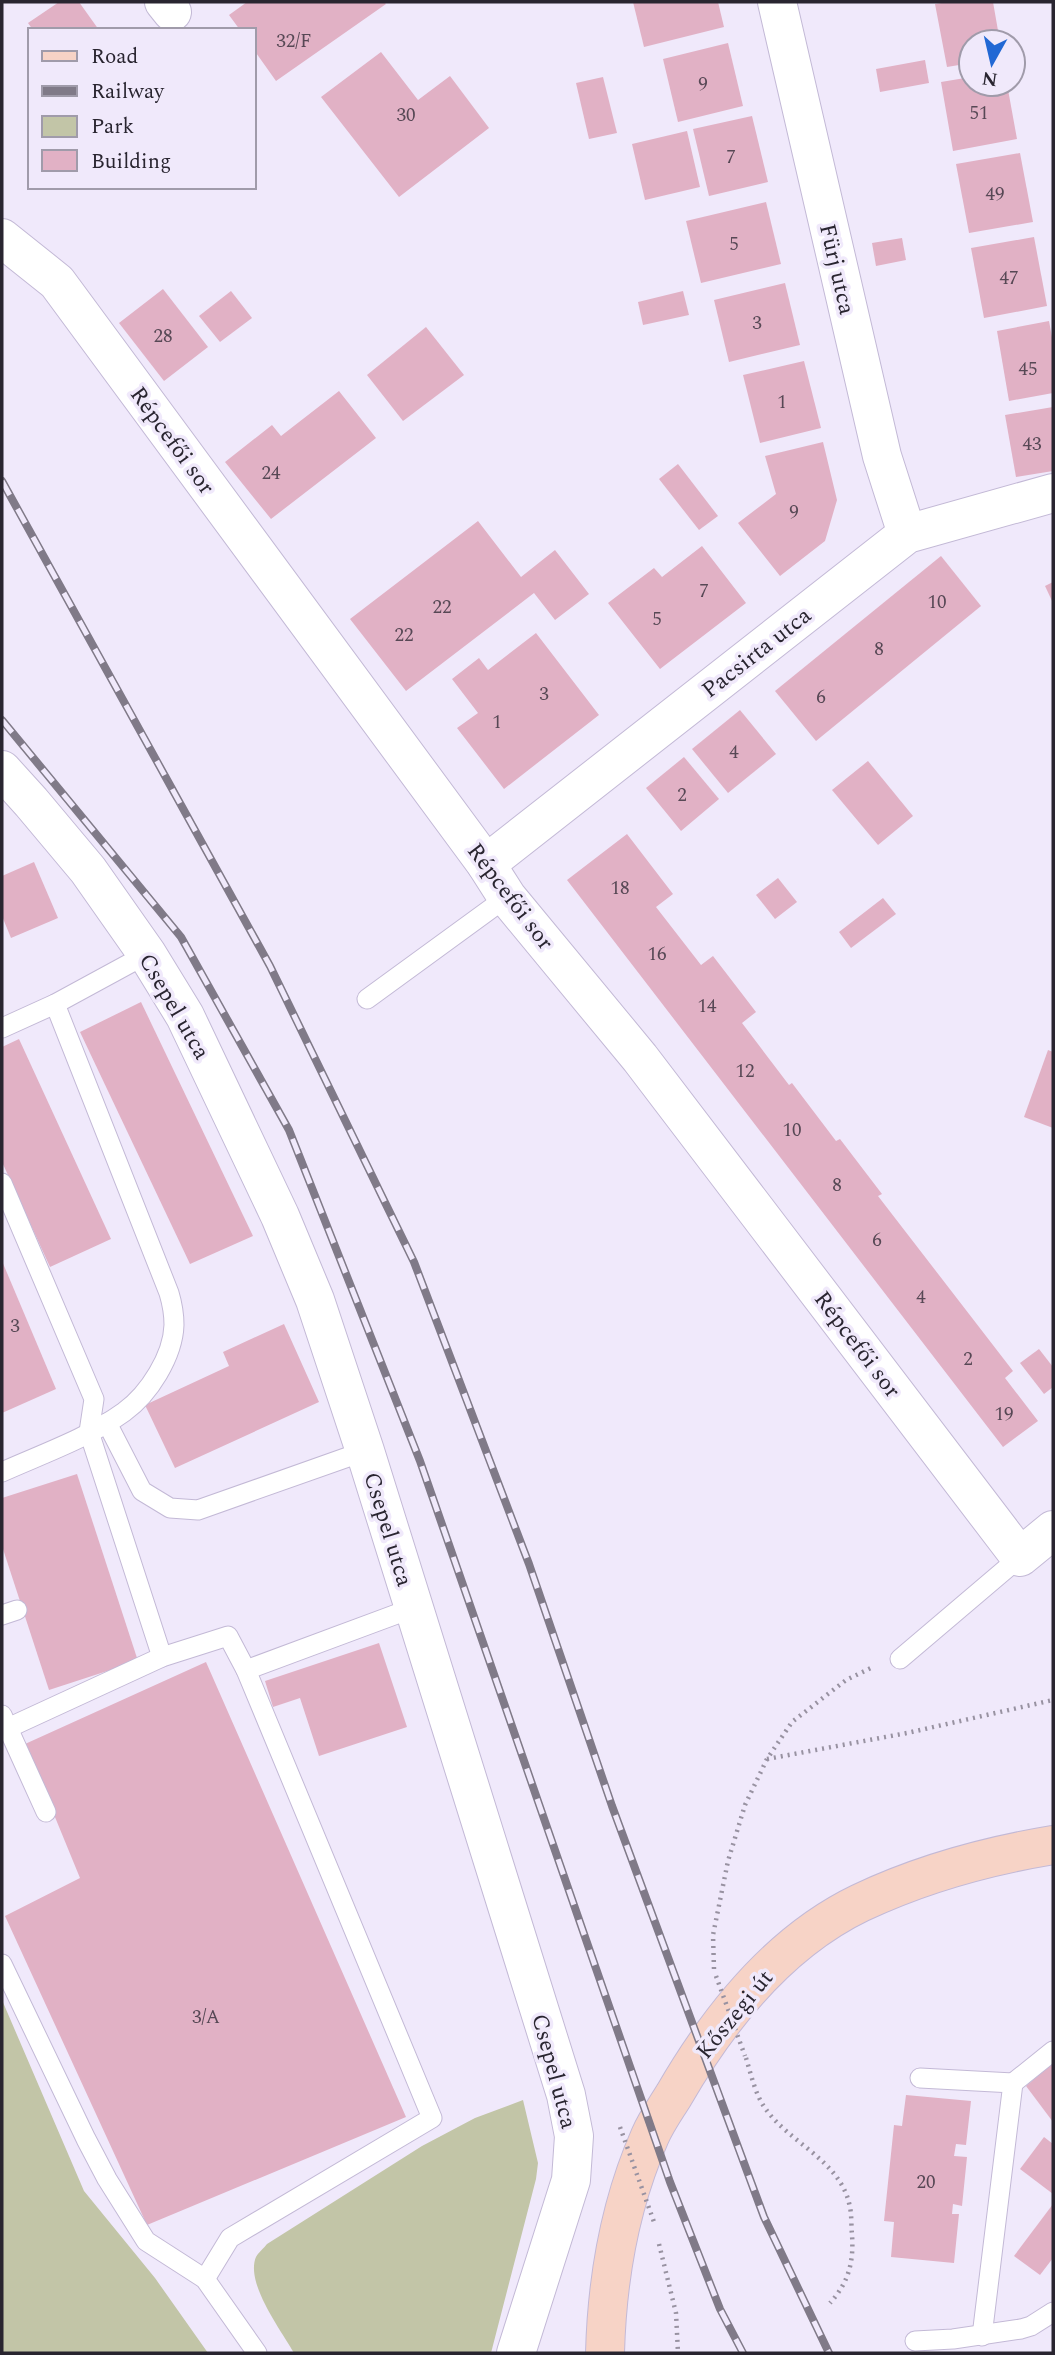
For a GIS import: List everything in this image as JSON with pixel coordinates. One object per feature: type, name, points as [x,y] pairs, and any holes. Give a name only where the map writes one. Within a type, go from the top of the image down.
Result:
[{"type":"main road","name":"Kőszegi út","points":[[605,2353],[606,2304],[620,2228],[650,2134],[715,2032],[755,1983],[808,1936],[859,1903],[944,1870],[1053,1845]]},
{"type":"street","name":"Fürj utca","points":[[776,2],[882,456],[907,534]]},
{"type":"street","name":"Répcefői sor","points":[[2,238],[57,282],[486,864],[507,897],[640,1058],[1020,1557]]},
{"type":"street","name":"Pacsirta utca","points":[[486,864],[907,534],[1053,493]]},
{"type":"street","name":"Csepel utca","points":[[2,770],[88,870],[147,954],[185,1016],[280,1216],[315,1300],[365,1451],[566,2095],[574,2136],[571,2180],[516,2353]]},
{"type":"street","points":[[1020,1557],[1053,1530]]},
{"type":"lane","points":[[367,999],[507,897]]},
{"type":"lane","points":[[2,1028],[55,1004],[147,954]]},
{"type":"lane","points":[[2,1472],[126,1411],[153,1380],[172,1343],[173,1309],[164,1280],[55,1004]]},
{"type":"lane","points":[[2,1184],[94,1399],[98,1427],[162,1657]]},
{"type":"lane","points":[[98,1427],[142,1491],[170,1508],[198,1510],[365,1451]]},
{"type":"lane","points":[[900,1659],[1020,1557]]},
{"type":"lane","points":[[246,1670],[413,1608]]},
{"type":"lane","points":[[46,1812],[5,1721],[162,1657],[228,1636],[246,1670],[432,2118],[230,2238],[205,2278]]},
{"type":"lane","points":[[2,1964],[86,2139],[107,2179],[146,2241],[205,2278],[257,2353]]},
{"type":"lane","points":[[920,2078],[1013,2083],[1053,2051]]},
{"type":"lane","points":[[982,2336],[1013,2083]]},
{"type":"lane","points":[[915,2341],[951,2346],[982,2336],[1021,2329],[1051,2318]]},
{"type":"path","points":[[830,2304],[849,2277],[853,2259],[849,2203],[834,2174],[784,2129],[762,2105],[716,1976],[712,1953],[713,1935],[728,1861],[744,1805],[767,1759],[792,1722],[846,1680],[870,1668],[900,1659]]},
{"type":"path","points":[[767,1759],[908,1733],[1053,1700]]},
{"type":"path","points":[[620,2127],[654,2222],[676,2313],[678,2353]]},
{"type":"green space","points":[[2,2000],[84,2191],[155,2278],[208,2353],[2,2353]]},
{"type":"green space","points":[[523,2100],[538,2163],[536,2179],[491,2353],[294,2353],[266,2306],[255,2280],[256,2257],[267,2244],[422,2146],[475,2118]]},
{"type":"building","points":[[59,2],[79,2],[98,28],[32,28],[28,23]]},
{"type":"building","points":[[247,2],[386,4],[276,81],[256,53],[256,28],[239,28],[229,15]]},
{"type":"building","points":[[633,2],[718,2],[724,27],[644,47]]},
{"type":"building","points":[[993,2],[998,28],[957,28],[957,65],[947,67],[935,4]]},
{"type":"building","points":[[728,43],[743,106],[678,122],[663,59]]},
{"type":"building","points":[[381,52],[418,100],[450,76],[489,128],[399,197],[321,97]]},
{"type":"building","points":[[925,60],[929,83],[880,92],[876,69]]},
{"type":"building","points":[[603,77],[617,133],[589,139],[576,83]]},
{"type":"building","points":[[957,79],[957,98],[1010,98],[1017,139],[953,151],[941,82]]},
{"type":"building","points":[[752,116],[768,182],[709,196],[693,129]]},
{"type":"building","points":[[687,131],[700,187],[645,200],[632,144]]},
{"type":"building","points":[[1020,153],[1033,222],[969,233],[956,164]]},
{"type":"building","points":[[766,202],[781,264],[701,283],[686,221]]},
{"type":"building","points":[[1034,237],[1047,306],[984,318],[971,248]]},
{"type":"building","points":[[902,238],[906,260],[876,266],[872,243]]},
{"type":"building","points":[[785,283],[800,345],[729,362],[714,300]]},
{"type":"building","points":[[163,289],[208,347],[164,381],[119,323]]},
{"type":"building","points":[[231,291],[252,318],[220,342],[199,316]]},
{"type":"building","points":[[683,291],[689,315],[643,325],[638,302]]},
{"type":"building","points":[[1049,321],[1053,343],[1053,393],[1009,401],[997,331]]},
{"type":"building","points":[[426,327],[464,375],[403,421],[367,375]]},
{"type":"building","points":[[804,361],[821,428],[760,443],[743,375]]},
{"type":"building","points":[[339,391],[376,438],[271,519],[225,462],[272,425],[281,436]]},
{"type":"building","points":[[1053,407],[1053,471],[1016,477],[1005,415]]},
{"type":"building","points":[[823,442],[837,500],[825,541],[780,576],[738,523],[776,494],[765,456]]},
{"type":"building","points":[[678,464],[718,516],[699,530],[659,479]]},
{"type":"building","points":[[478,521],[521,577],[555,550],[589,594],[555,620],[534,593],[406,691],[350,619]]},
{"type":"building","points":[[702,546],[746,603],[660,669],[608,603],[654,568],[662,577]]},
{"type":"building","points":[[941,556],[981,606],[816,741],[775,691]]},
{"type":"building","points":[[1053,582],[1053,603],[1045,586]]},
{"type":"building","points":[[536,633],[599,715],[504,789],[457,728],[478,713],[452,679],[479,658],[488,670]]},
{"type":"building","points":[[740,710],[776,754],[728,793],[692,749]]},
{"type":"building","points":[[684,757],[719,799],[681,831],[646,788]]},
{"type":"building","points":[[868,761],[913,816],[878,845],[832,790]]},
{"type":"building","points":[[627,834],[673,894],[656,907],[701,965],[713,956],[756,1012],[742,1023],[836,1141],[840,1139],[882,1194],[878,1196],[1013,1371],[1005,1378],[1038,1421],[1003,1447],[567,880]]},
{"type":"building","points":[[34,862],[58,918],[11,938],[2,916],[2,876]]},
{"type":"building","points":[[778,878],[797,902],[775,919],[756,895]]},
{"type":"building","points":[[883,898],[896,914],[851,948],[839,932]]},
{"type":"building","points":[[141,1002],[253,1236],[190,1264],[80,1032]]},
{"type":"building","points":[[19,1039],[111,1239],[50,1267],[2,1162],[2,1047]]},
{"type":"building","points":[[1048,1050],[1053,1052],[1053,1128],[1024,1117]]},
{"type":"building","points":[[2,1261],[56,1389],[2,1413]]},
{"type":"building","points":[[284,1324],[319,1402],[175,1468],[145,1405],[229,1366],[223,1352]]},
{"type":"building","points":[[1039,1349],[1053,1367],[1053,1387],[1044,1394],[1020,1363]]},
{"type":"building","points":[[77,1474],[138,1661],[49,1690],[2,1546],[2,1498]]},
{"type":"building","points":[[379,1643],[407,1727],[319,1756],[300,1698],[273,1707],[265,1681]]},
{"type":"building","points":[[206,1662],[406,2117],[147,2225],[5,1916],[80,1878],[25,1744]]},
{"type":"building","points":[[1053,2063],[1053,2122],[1026,2086]]},
{"type":"building","points":[[906,2095],[971,2101],[966,2145],[956,2144],[954,2156],[967,2157],[962,2206],[953,2204],[952,2214],[959,2214],[954,2263],[891,2257],[894,2222],[884,2221],[894,2125],[902,2126]]},
{"type":"building","points":[[1044,2137],[1053,2144],[1053,2194],[1020,2169]]},
{"type":"building","points":[[1053,2204],[1053,2258],[1040,2275],[1014,2256]]},
{"type":"railway","points":[[2,481],[270,966],[414,1262],[529,1564],[612,1806],[764,2217],[829,2353]]},
{"type":"railway","points":[[2,720],[181,937],[289,1130],[420,1461],[670,2182],[720,2309],[743,2353]]}]
